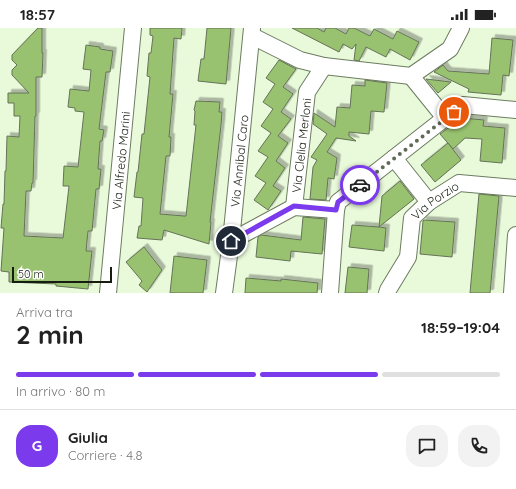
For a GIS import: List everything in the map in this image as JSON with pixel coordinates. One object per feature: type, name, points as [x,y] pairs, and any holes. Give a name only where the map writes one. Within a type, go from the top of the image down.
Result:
[{"type":"street","name":"Via Alfredo Marini","points":[[108,293],[133,28]]},
{"type":"street","points":[[252,32],[300,60],[324,66],[411,76],[450,49],[461,28]]},
{"type":"street","name":"Via Annibal Caro","points":[[224,293],[231,241],[252,32]]},
{"type":"street","name":"Via Clelia Merloni","points":[[231,241],[294,206],[307,92],[324,66]]},
{"type":"street","points":[[411,76],[445,118]]},
{"type":"street","points":[[330,293],[336,210],[338,202],[463,105],[516,110]]},
{"type":"street","points":[[394,158],[429,202]]},
{"type":"street","name":"Via Porzio","points":[[387,293],[408,257],[412,218],[429,202],[459,183],[516,188]]},
{"type":"street","points":[[294,206],[336,210]]},
{"type":"street","points":[[512,293],[516,236]]},
{"type":"building","points":[[38,28],[42,28],[42,77],[36,77],[33,183],[31,191],[26,191],[24,236],[63,238],[69,186],[63,186],[64,166],[78,167],[84,112],[75,111],[75,108],[68,107],[70,89],[89,91],[91,70],[83,69],[86,45],[113,51],[110,72],[106,72],[99,129],[104,130],[102,141],[100,141],[98,169],[101,169],[99,189],[96,189],[92,231],[88,231],[86,251],[92,251],[88,289],[56,286],[56,284],[9,282],[9,272],[1,271],[4,228],[1,228],[4,204],[7,136],[19,137],[20,116],[14,116],[14,103],[8,103],[8,93],[29,93],[12,75],[12,70],[17,65],[12,60],[12,55]]},
{"type":"building","points":[[150,28],[182,28],[181,39],[174,38],[170,94],[173,94],[169,137],[171,137],[170,156],[166,156],[160,214],[186,216],[196,125],[194,125],[194,110],[196,101],[220,102],[219,112],[222,112],[221,125],[210,222],[209,244],[164,230],[162,240],[137,238],[139,226],[141,226],[143,198],[134,197],[142,134],[144,134],[150,77],[147,76],[149,53],[151,53],[153,36],[150,35]]},
{"type":"building","points":[[207,28],[231,28],[226,84],[198,81],[201,59],[204,59]]},
{"type":"building","points":[[292,28],[317,28],[324,32],[326,28],[335,28],[346,34],[349,28],[354,28],[370,36],[374,29],[393,39],[397,31],[419,42],[410,60],[390,49],[386,57],[366,47],[359,61],[354,60],[356,44],[352,49],[343,44],[339,52]]},
{"type":"building","points":[[492,38],[513,40],[509,76],[503,75],[501,95],[468,92],[469,89],[434,72],[443,65],[448,71],[489,74]]},
{"type":"building","points":[[279,60],[296,69],[283,87],[293,94],[281,112],[291,119],[278,136],[288,143],[276,161],[285,168],[273,186],[281,191],[268,210],[254,200],[266,183],[255,176],[268,157],[258,151],[271,133],[261,126],[273,109],[263,102],[275,84],[266,78]]},
{"type":"building","points":[[426,79],[451,82],[438,93]]},
{"type":"building","points":[[365,80],[387,83],[384,112],[371,111],[369,134],[349,132],[349,136],[356,141],[336,138],[327,152],[337,158],[334,179],[328,178],[326,200],[310,199],[313,167],[317,160],[311,157],[327,134],[313,124],[314,113],[335,127],[337,107],[350,108],[352,85],[365,86]]},
{"type":"building","points":[[462,118],[484,120],[483,126],[505,128],[502,163],[480,161],[482,139],[465,138],[453,149],[440,134]]},
{"type":"building","points":[[448,143],[461,160],[435,182],[421,165]]},
{"type":"building","points":[[400,181],[414,199],[379,227],[382,196]]},
{"type":"building","points":[[479,194],[499,196],[490,293],[470,293]]},
{"type":"building","points":[[303,217],[325,219],[322,254],[291,251],[290,261],[256,257],[258,237],[261,235],[301,240]]},
{"type":"building","points":[[424,220],[455,222],[452,257],[420,254]]},
{"type":"building","points":[[352,225],[386,228],[384,251],[349,247]]},
{"type":"building","points":[[144,247],[162,270],[147,292],[139,285],[142,281],[126,262]]},
{"type":"building","points":[[174,256],[207,260],[203,293],[170,293]]},
{"type":"building","points":[[348,267],[369,269],[367,293],[345,293]]},
{"type":"building","points":[[246,278],[281,281],[281,279],[318,283],[317,293],[245,293]]},
{"type":"way so far","points":[[360,185],[454,112]]},
{"type":"route","points":[[231,241],[294,206],[336,210],[338,202],[360,185]]}]
